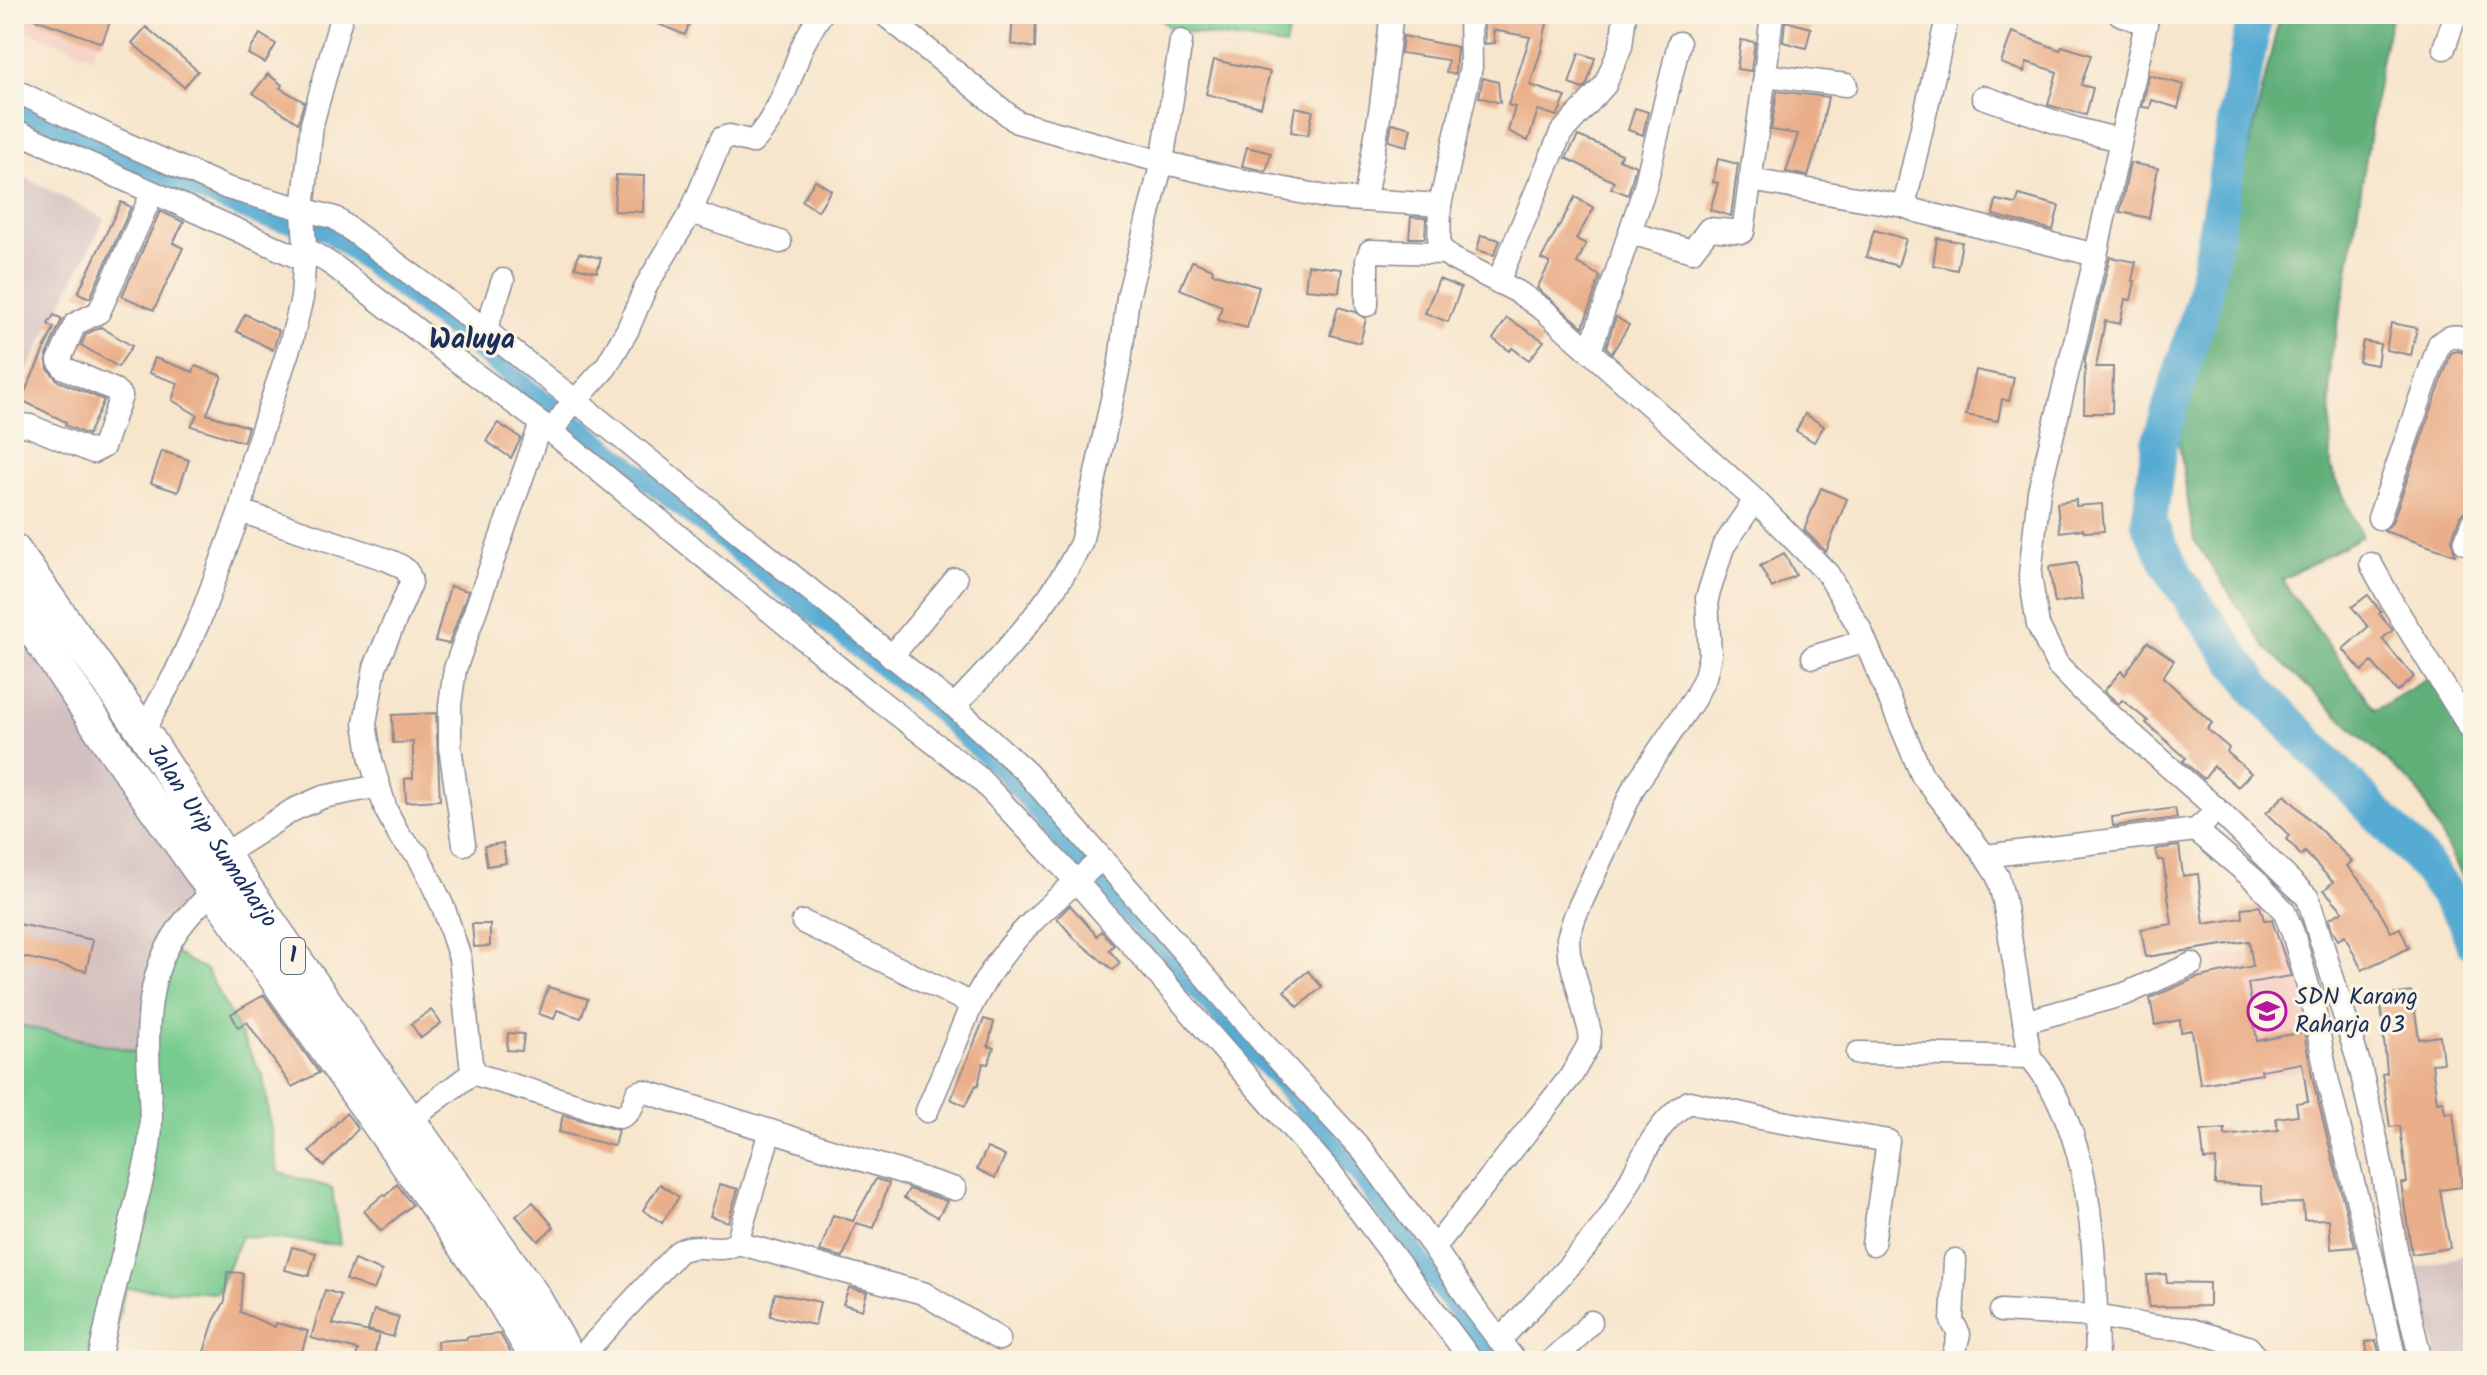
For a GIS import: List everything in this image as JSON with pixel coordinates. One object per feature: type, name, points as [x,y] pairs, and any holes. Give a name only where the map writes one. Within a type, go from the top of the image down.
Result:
[{"type":"highway","name":"Jalan Urip Sumaharjo","points":[[14,550],[143,731],[223,855],[533,1295],[574,1361]]},
{"type":"highway","name":"Jalan Urip Sumaharjo","points":[[14,601],[114,750],[499,1295],[538,1361]]},
{"type":"street","points":[[143,731],[176,672],[200,619],[240,511],[252,460],[291,342],[302,298],[307,155],[315,107],[342,14]]},
{"type":"street","points":[[464,844],[450,747],[450,705],[455,669],[558,419],[606,367],[620,345],[646,286],[691,212],[722,138],[729,136],[753,142],[784,97],[803,44],[821,14]]},
{"type":"street","points":[[884,14],[1017,122],[1239,180],[1331,198],[1440,205]]},
{"type":"street","points":[[1365,199],[1381,106],[1391,20],[1395,14]]},
{"type":"street","points":[[1470,14],[1471,67],[1440,205],[1439,247],[1444,253],[1545,311],[1755,500],[1828,574],[1865,641],[1922,775],[1998,877],[2030,1057],[2046,1075],[2060,1101],[2081,1165],[2093,1237],[2097,1361]]},
{"type":"street","points":[[1498,282],[1561,133],[1605,85],[1621,46],[1625,14]]},
{"type":"street","points":[[1631,233],[1692,251],[1709,229],[1743,232],[1772,14]]},
{"type":"street","points":[[1904,206],[1948,14]]},
{"type":"street","points":[[2120,14],[2147,19],[2096,255],[2039,491],[2030,575],[2038,625],[2057,664],[2206,821],[2265,875],[2284,911],[2306,930],[2345,1074],[2388,1272],[2421,1361]]},
{"type":"street","points":[[2444,48],[2456,14]]},
{"type":"street","points":[[954,706],[1020,633],[1073,561],[1081,543],[1120,362],[1128,297],[1162,162],[1181,41]]},
{"type":"street","points":[[1590,351],[1645,187],[1679,43]]},
{"type":"street","points":[[1765,75],[1846,85]]},
{"type":"street","points":[[14,90],[134,151],[220,206],[334,266],[456,360],[558,419],[866,690],[978,777],[1089,870],[1264,1044],[1460,1318],[1499,1341],[1515,1361]]},
{"type":"street","points":[[1983,97],[2120,140]]},
{"type":"street","points":[[14,130],[152,194],[220,206],[303,212],[335,218],[486,329],[550,383],[558,419]]},
{"type":"street","points":[[121,177],[134,151]]},
{"type":"street","points":[[1750,180],[1904,206],[2096,255]]},
{"type":"street","points":[[14,427],[30,426],[93,452],[103,447],[121,396],[115,390],[64,368],[59,361],[75,324],[99,312],[152,194]]},
{"type":"street","points":[[691,212],[780,242]]},
{"type":"street","points":[[1367,305],[1367,260],[1370,251],[1444,253]]},
{"type":"street","points":[[486,329],[503,280]]},
{"type":"street","points":[[2379,518],[2439,344],[2448,336],[2455,335],[2473,341]]},
{"type":"street","points":[[558,419],[585,410],[954,706],[1027,773],[1089,870],[1347,1163],[1434,1248],[1472,1361]]},
{"type":"street","points":[[1434,1248],[1571,1076],[1589,1044],[1590,1032],[1569,954],[1571,927],[1634,787],[1694,699],[1705,677],[1710,655],[1707,598],[1723,547],[1755,500]]},
{"type":"street","points":[[240,511],[399,564],[409,573],[411,583],[375,667],[365,723],[371,760],[386,810],[400,837],[418,855],[460,958],[471,1063],[475,1071],[509,1085],[619,1117],[631,1110],[637,1093],[643,1091],[955,1189]]},
{"type":"street","points":[[2465,543],[2473,521]]},
{"type":"street","points":[[2371,564],[2473,733]]},
{"type":"street","points":[[891,657],[956,579]]},
{"type":"street","points":[[1813,657],[1865,641]]},
{"type":"street","points":[[223,855],[293,810],[323,797],[379,786]]},
{"type":"street","points":[[1985,856],[2206,821]]},
{"type":"street","points":[[927,1111],[972,1004],[995,965],[1045,909],[1089,870]]},
{"type":"street","points":[[99,1361],[149,1144],[152,1099],[148,1031],[156,973],[167,946],[182,923],[199,903],[215,891]]},
{"type":"street","points":[[803,922],[972,1004]]},
{"type":"street","points":[[2024,1022],[2125,994],[2192,964]]},
{"type":"street","points":[[2328,1006],[2388,1272],[2395,1361]]},
{"type":"street","points":[[1858,1053],[2030,1057]]},
{"type":"street","points":[[410,1120],[475,1071]]},
{"type":"street","points":[[1499,1341],[1575,1260],[1608,1219],[1656,1136],[1677,1108],[1689,1102],[1888,1141],[1873,1244]]},
{"type":"street","points":[[574,1361],[678,1252],[693,1245],[730,1248],[737,1243],[770,1131]]},
{"type":"street","points":[[737,1243],[923,1293],[999,1339]]},
{"type":"street","points":[[1952,1361],[1959,1334],[1952,1321],[1955,1260]]},
{"type":"street","points":[[2001,1311],[2096,1316],[2188,1329],[2248,1347],[2260,1361]]},
{"type":"street","points":[[1551,1361],[1591,1322]]},
{"type":"shaded area","points":[[14,14],[104,14],[93,57],[14,25]]},
{"type":"shaded area","points":[[14,172],[105,219],[14,396]]},
{"type":"shaded area","points":[[14,605],[209,880],[153,941],[145,1054],[14,1024]]},
{"type":"shaded area","name":"SDN Karang Raharja 03","points":[[2293,944],[2324,1063],[2236,1086],[2214,958]]},
{"type":"shaded area","points":[[2473,1253],[2473,1361],[2439,1361],[2416,1268]]},
{"type":"green space","points":[[1155,14],[1292,14],[1285,46],[1172,30]]},
{"type":"green space","points":[[2280,14],[2392,14],[2330,361],[2331,468],[2362,536],[2282,580],[2375,710],[2446,668],[2473,715],[2473,897],[2417,789],[2266,648],[2194,540],[2177,431]]},
{"type":"green space","points":[[153,941],[207,971],[263,1077],[278,1172],[332,1188],[340,1245],[241,1236],[217,1293],[125,1288],[110,1361],[14,1361],[14,1024],[145,1054]]},
{"type":"building","points":[[27,14],[113,14],[102,43]]},
{"type":"building","points":[[634,14],[678,14],[691,19],[685,35]]},
{"type":"building","points":[[1013,14],[1036,14],[1035,48],[1011,44]]},
{"type":"building","points":[[1549,14],[1530,85],[1566,97],[1557,116],[1538,110],[1528,141],[1508,131],[1515,107],[1508,105],[1530,37],[1493,30],[1495,43],[1485,44],[1484,17]]},
{"type":"building","points":[[1785,21],[1811,28],[1806,48],[1783,42]]},
{"type":"building","points":[[146,27],[198,71],[184,87],[132,43]]},
{"type":"building","points":[[2012,32],[2060,50],[2062,46],[2091,55],[2081,85],[2093,88],[2086,115],[2048,105],[2057,72],[2027,62],[2024,72],[2001,63]]},
{"type":"building","points":[[260,34],[276,44],[265,63],[248,54]]},
{"type":"building","points":[[1403,36],[1457,47],[1455,74],[1446,73],[1448,60],[1401,53]]},
{"type":"building","points":[[1741,40],[1755,42],[1751,71],[1737,69]]},
{"type":"building","points":[[1579,53],[1595,58],[1583,89],[1569,84]]},
{"type":"building","points":[[1214,60],[1270,72],[1261,107],[1206,94]]},
{"type":"building","points":[[268,74],[282,85],[280,88],[304,102],[298,123],[253,93]]},
{"type":"building","points":[[2149,75],[2184,85],[2178,108],[2152,100],[2150,108],[2142,107]]},
{"type":"building","points":[[1483,78],[1498,82],[1500,103],[1479,97]]},
{"type":"building","points":[[1777,91],[1828,97],[1808,176],[1786,172],[1798,134],[1771,130]]},
{"type":"building","points":[[1295,107],[1313,111],[1308,135],[1291,132]]},
{"type":"building","points":[[1635,108],[1648,112],[1643,135],[1628,130]]},
{"type":"building","points":[[1392,123],[1411,128],[1407,146],[1389,141]]},
{"type":"building","points":[[1578,136],[1622,154],[1619,159],[1636,166],[1628,195],[1611,188],[1614,182],[1566,158]]},
{"type":"building","points":[[1247,147],[1271,153],[1266,171],[1242,166]]},
{"type":"building","points":[[1718,159],[1738,164],[1731,216],[1710,210],[1718,183],[1713,182]]},
{"type":"building","points":[[2130,163],[2158,168],[2149,218],[2120,212]]},
{"type":"building","points":[[616,175],[644,176],[643,212],[614,211]]},
{"type":"building","points":[[815,180],[831,190],[818,211],[802,201]]},
{"type":"building","points":[[2019,195],[2059,206],[2053,230],[1993,215],[1996,200],[2016,204]]},
{"type":"building","points":[[1575,197],[1594,208],[1576,239],[1586,244],[1577,263],[1600,276],[1583,327],[1537,288],[1550,263],[1541,259]]},
{"type":"building","points":[[121,202],[131,207],[90,298],[78,293]]},
{"type":"building","points":[[160,211],[184,222],[173,243],[183,248],[154,310],[122,296]]},
{"type":"building","points":[[1411,217],[1426,218],[1425,238],[1409,238]]},
{"type":"building","points":[[1874,230],[1906,239],[1898,266],[1866,257]]},
{"type":"building","points":[[1481,235],[1500,240],[1494,255],[1477,250]]},
{"type":"building","points":[[1937,238],[1962,242],[1957,270],[1933,265]]},
{"type":"building","points":[[579,253],[601,258],[597,272],[575,267]]},
{"type":"building","points":[[2110,257],[2136,262],[2132,281],[2135,281],[2131,300],[2125,299],[2120,324],[2105,321],[2096,367],[2113,367],[2112,413],[2084,413],[2085,360]]},
{"type":"building","points":[[1192,261],[1213,269],[1212,273],[1259,287],[1247,328],[1218,320],[1222,306],[1180,289]]},
{"type":"building","points":[[1308,265],[1342,269],[1339,292],[1305,289]]},
{"type":"building","points":[[1439,279],[1461,288],[1448,322],[1425,313]]},
{"type":"building","points":[[1338,307],[1366,319],[1360,343],[1330,335]]},
{"type":"building","points":[[245,314],[279,331],[273,350],[236,331]]},
{"type":"building","points":[[54,315],[62,319],[46,356],[48,369],[58,381],[104,400],[88,435],[21,400],[54,328],[48,324]]},
{"type":"building","points":[[1616,317],[1629,325],[1612,353],[1606,347]]},
{"type":"building","points":[[1507,318],[1544,341],[1529,360],[1493,339]]},
{"type":"building","points":[[2391,323],[2417,328],[2411,355],[2386,350]]},
{"type":"building","points":[[101,327],[132,346],[118,367],[81,345],[86,334]]},
{"type":"building","points":[[2363,341],[2380,344],[2377,365],[2359,362]]},
{"type":"building","points":[[2457,351],[2473,355],[2473,507],[2460,516],[2452,539],[2455,555],[2384,531],[2392,523],[2451,353]]},
{"type":"building","points":[[155,358],[193,372],[195,366],[222,376],[207,414],[248,427],[243,442],[191,426],[197,415],[172,400],[178,383],[149,373]]},
{"type":"building","points":[[1976,370],[2014,378],[2009,401],[2002,399],[1998,421],[1966,415]]},
{"type":"building","points":[[1805,414],[1824,426],[1814,442],[1796,431]]},
{"type":"building","points":[[498,423],[521,438],[511,458],[486,441]]},
{"type":"building","points":[[162,451],[189,460],[178,492],[151,483]]},
{"type":"building","points":[[1821,488],[1847,499],[1826,552],[1804,530]]},
{"type":"building","points":[[2076,500],[2076,506],[2102,504],[2104,531],[2084,532],[2083,529],[2060,532],[2057,503]]},
{"type":"building","points":[[1784,553],[1796,575],[1772,588],[1760,566]]},
{"type":"building","points":[[2077,563],[2082,599],[2055,603],[2049,567]]},
{"type":"building","points":[[450,586],[468,591],[449,644],[435,641]]},
{"type":"building","points":[[2368,595],[2393,630],[2382,639],[2414,677],[2397,692],[2372,662],[2362,671],[2343,649],[2368,627],[2352,607]]},
{"type":"building","points":[[2147,642],[2174,660],[2163,677],[2212,723],[2207,729],[2251,773],[2238,787],[2214,766],[2204,779],[2183,761],[2186,758],[2146,723],[2148,721],[2122,700],[2119,704],[2104,691],[2121,671],[2125,675]]},
{"type":"building","points":[[436,713],[440,800],[406,802],[405,779],[413,778],[413,742],[393,743],[392,715]]},
{"type":"building","points":[[2285,795],[2352,861],[2347,866],[2367,889],[2391,932],[2400,928],[2409,948],[2362,970],[2345,936],[2338,940],[2332,930],[2329,919],[2343,911],[2324,890],[2333,882],[2305,852],[2301,856],[2287,839],[2290,836],[2266,813]]},
{"type":"building","points":[[2175,808],[2177,818],[2113,826],[2112,817]]},
{"type":"building","points":[[503,843],[506,863],[487,866],[484,846]]},
{"type":"building","points":[[2179,846],[2183,876],[2198,874],[2204,924],[2243,918],[2242,908],[2260,906],[2264,920],[2272,920],[2291,976],[2248,983],[2257,1041],[2304,1032],[2313,1081],[2355,1247],[2331,1249],[2329,1219],[2304,1220],[2303,1203],[2263,1204],[2261,1186],[2215,1184],[2216,1159],[2204,1160],[2201,1131],[2225,1129],[2225,1136],[2278,1130],[2276,1118],[2298,1115],[2296,1103],[2308,1101],[2302,1063],[2261,1070],[2262,1074],[2200,1084],[2192,1030],[2181,1032],[2180,1020],[2155,1025],[2150,998],[2196,978],[2253,966],[2249,941],[2146,957],[2141,929],[2172,924],[2163,860],[2158,860],[2156,849]]},
{"type":"building","points":[[1070,905],[1097,936],[1101,931],[1114,945],[1109,950],[1120,963],[1113,970],[1075,939],[1057,918]]},
{"type":"building","points":[[14,923],[93,940],[86,971],[14,955]]},
{"type":"building","points":[[472,924],[490,924],[490,946],[474,947]]},
{"type":"building","points":[[1308,971],[1322,987],[1298,1007],[1284,991]]},
{"type":"building","points":[[548,987],[588,999],[581,1018],[557,1010],[554,1019],[539,1014]]},
{"type":"building","points":[[2412,992],[2419,1039],[2440,1036],[2443,1063],[2432,1064],[2437,1102],[2443,1101],[2445,1113],[2453,1112],[2462,1187],[2440,1190],[2450,1248],[2412,1254],[2401,1183],[2407,1183],[2400,1126],[2390,1127],[2382,1074],[2387,1073],[2380,996]]},
{"type":"building","points":[[264,995],[319,1073],[292,1087],[247,1022],[238,1027],[231,1014]]},
{"type":"building","points":[[431,1010],[441,1023],[421,1038],[411,1024]]},
{"type":"building","points":[[984,1019],[994,1022],[988,1046],[994,1048],[988,1064],[983,1063],[978,1086],[965,1106],[951,1099]]},
{"type":"building","points":[[508,1033],[524,1034],[522,1051],[507,1050]]},
{"type":"building","points":[[346,1113],[358,1129],[324,1166],[309,1152]]},
{"type":"building","points":[[563,1115],[618,1130],[614,1146],[559,1132]]},
{"type":"building","points":[[987,1148],[1005,1156],[995,1178],[977,1169]]},
{"type":"building","points":[[876,1179],[889,1183],[874,1228],[856,1223],[843,1257],[820,1251],[833,1215],[853,1221]]},
{"type":"building","points":[[397,1184],[412,1205],[381,1231],[364,1211]]},
{"type":"building","points":[[660,1184],[679,1197],[662,1223],[643,1210]]},
{"type":"building","points":[[720,1184],[738,1189],[728,1222],[710,1216]]},
{"type":"building","points":[[909,1189],[947,1201],[938,1217],[904,1198]]},
{"type":"building","points":[[533,1202],[554,1227],[538,1241],[516,1216]]},
{"type":"building","points":[[292,1247],[316,1253],[309,1276],[285,1270]]},
{"type":"building","points":[[354,1260],[382,1271],[374,1290],[346,1280]]},
{"type":"building","points":[[227,1272],[243,1273],[240,1312],[275,1327],[276,1323],[308,1331],[299,1361],[201,1361],[214,1321],[225,1301]]},
{"type":"building","points":[[2166,1274],[2167,1282],[2209,1283],[2209,1306],[2149,1307],[2147,1275]]},
{"type":"building","points":[[849,1288],[867,1292],[862,1310],[843,1304]]},
{"type":"building","points":[[325,1290],[341,1295],[333,1324],[379,1334],[373,1361],[355,1361],[358,1350],[311,1338]]},
{"type":"building","points":[[775,1293],[820,1302],[815,1325],[770,1316]]},
{"type":"building","points":[[374,1310],[399,1317],[393,1337],[368,1330]]},
{"type":"building","points":[[500,1334],[513,1357],[438,1360],[437,1341]]},
{"type":"building","points":[[2376,1341],[2381,1360],[2368,1361],[2366,1342]]},
{"type":"waterway","points":[[2255,14],[2203,301],[2159,444],[2149,523],[2176,578],[2258,691],[2419,857],[2466,920],[2473,942]]},
{"type":"waterway","points":[[14,109],[264,218],[327,231],[582,428],[936,710],[1005,773],[1359,1174],[1492,1361]]},
{"type":"place","name":"SDN Karang Raharja 03","points":[[2267,1011]]},
{"type":"district","name":"Waluya","points":[[472,340]]}]
